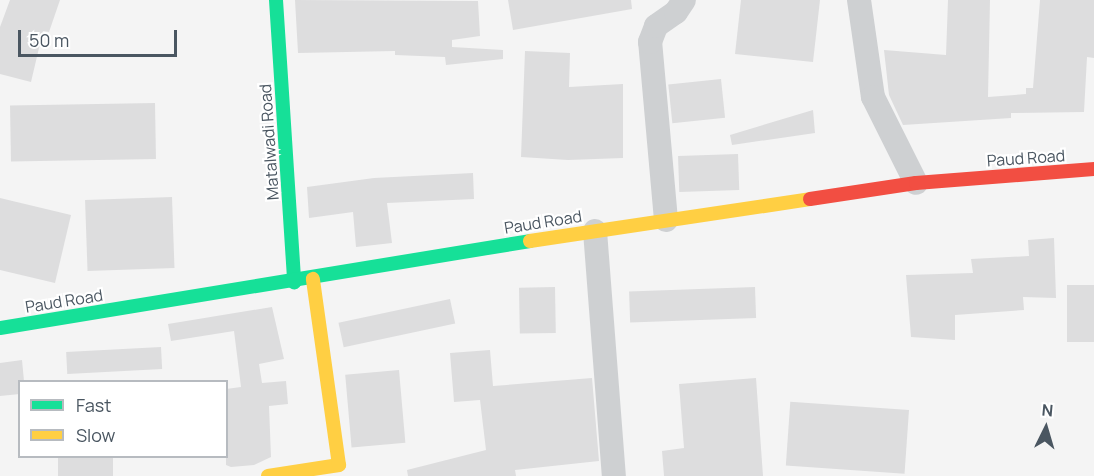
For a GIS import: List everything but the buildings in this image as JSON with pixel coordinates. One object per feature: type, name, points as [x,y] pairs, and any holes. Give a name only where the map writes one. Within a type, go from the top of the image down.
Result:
[{"type":"main road","name":"Matalwadi Road","points":[[276,0],[294,282]]},
{"type":"main road","name":"Paud Road","points":[[0,328],[313,279],[595,231],[916,183],[1094,169]]},
{"type":"main road","points":[[262,475],[339,465],[313,279]]},
{"type":"street","points":[[666,220],[650,42],[656,26],[676,12],[684,0]]},
{"type":"street","points":[[860,0],[873,96],[916,183]]},
{"type":"street","points":[[595,231],[614,476]]},
{"type":"traffic: fast","points":[[276,0],[294,282]]},
{"type":"traffic: fast","points":[[0,328],[530,241]]},
{"type":"traffic: slow","points":[[530,241],[810,199]]},
{"type":"traffic: slow","points":[[268,476],[339,465],[313,279]]},
{"type":"traffic: jam","points":[[810,199],[916,183],[1094,169]]}]
